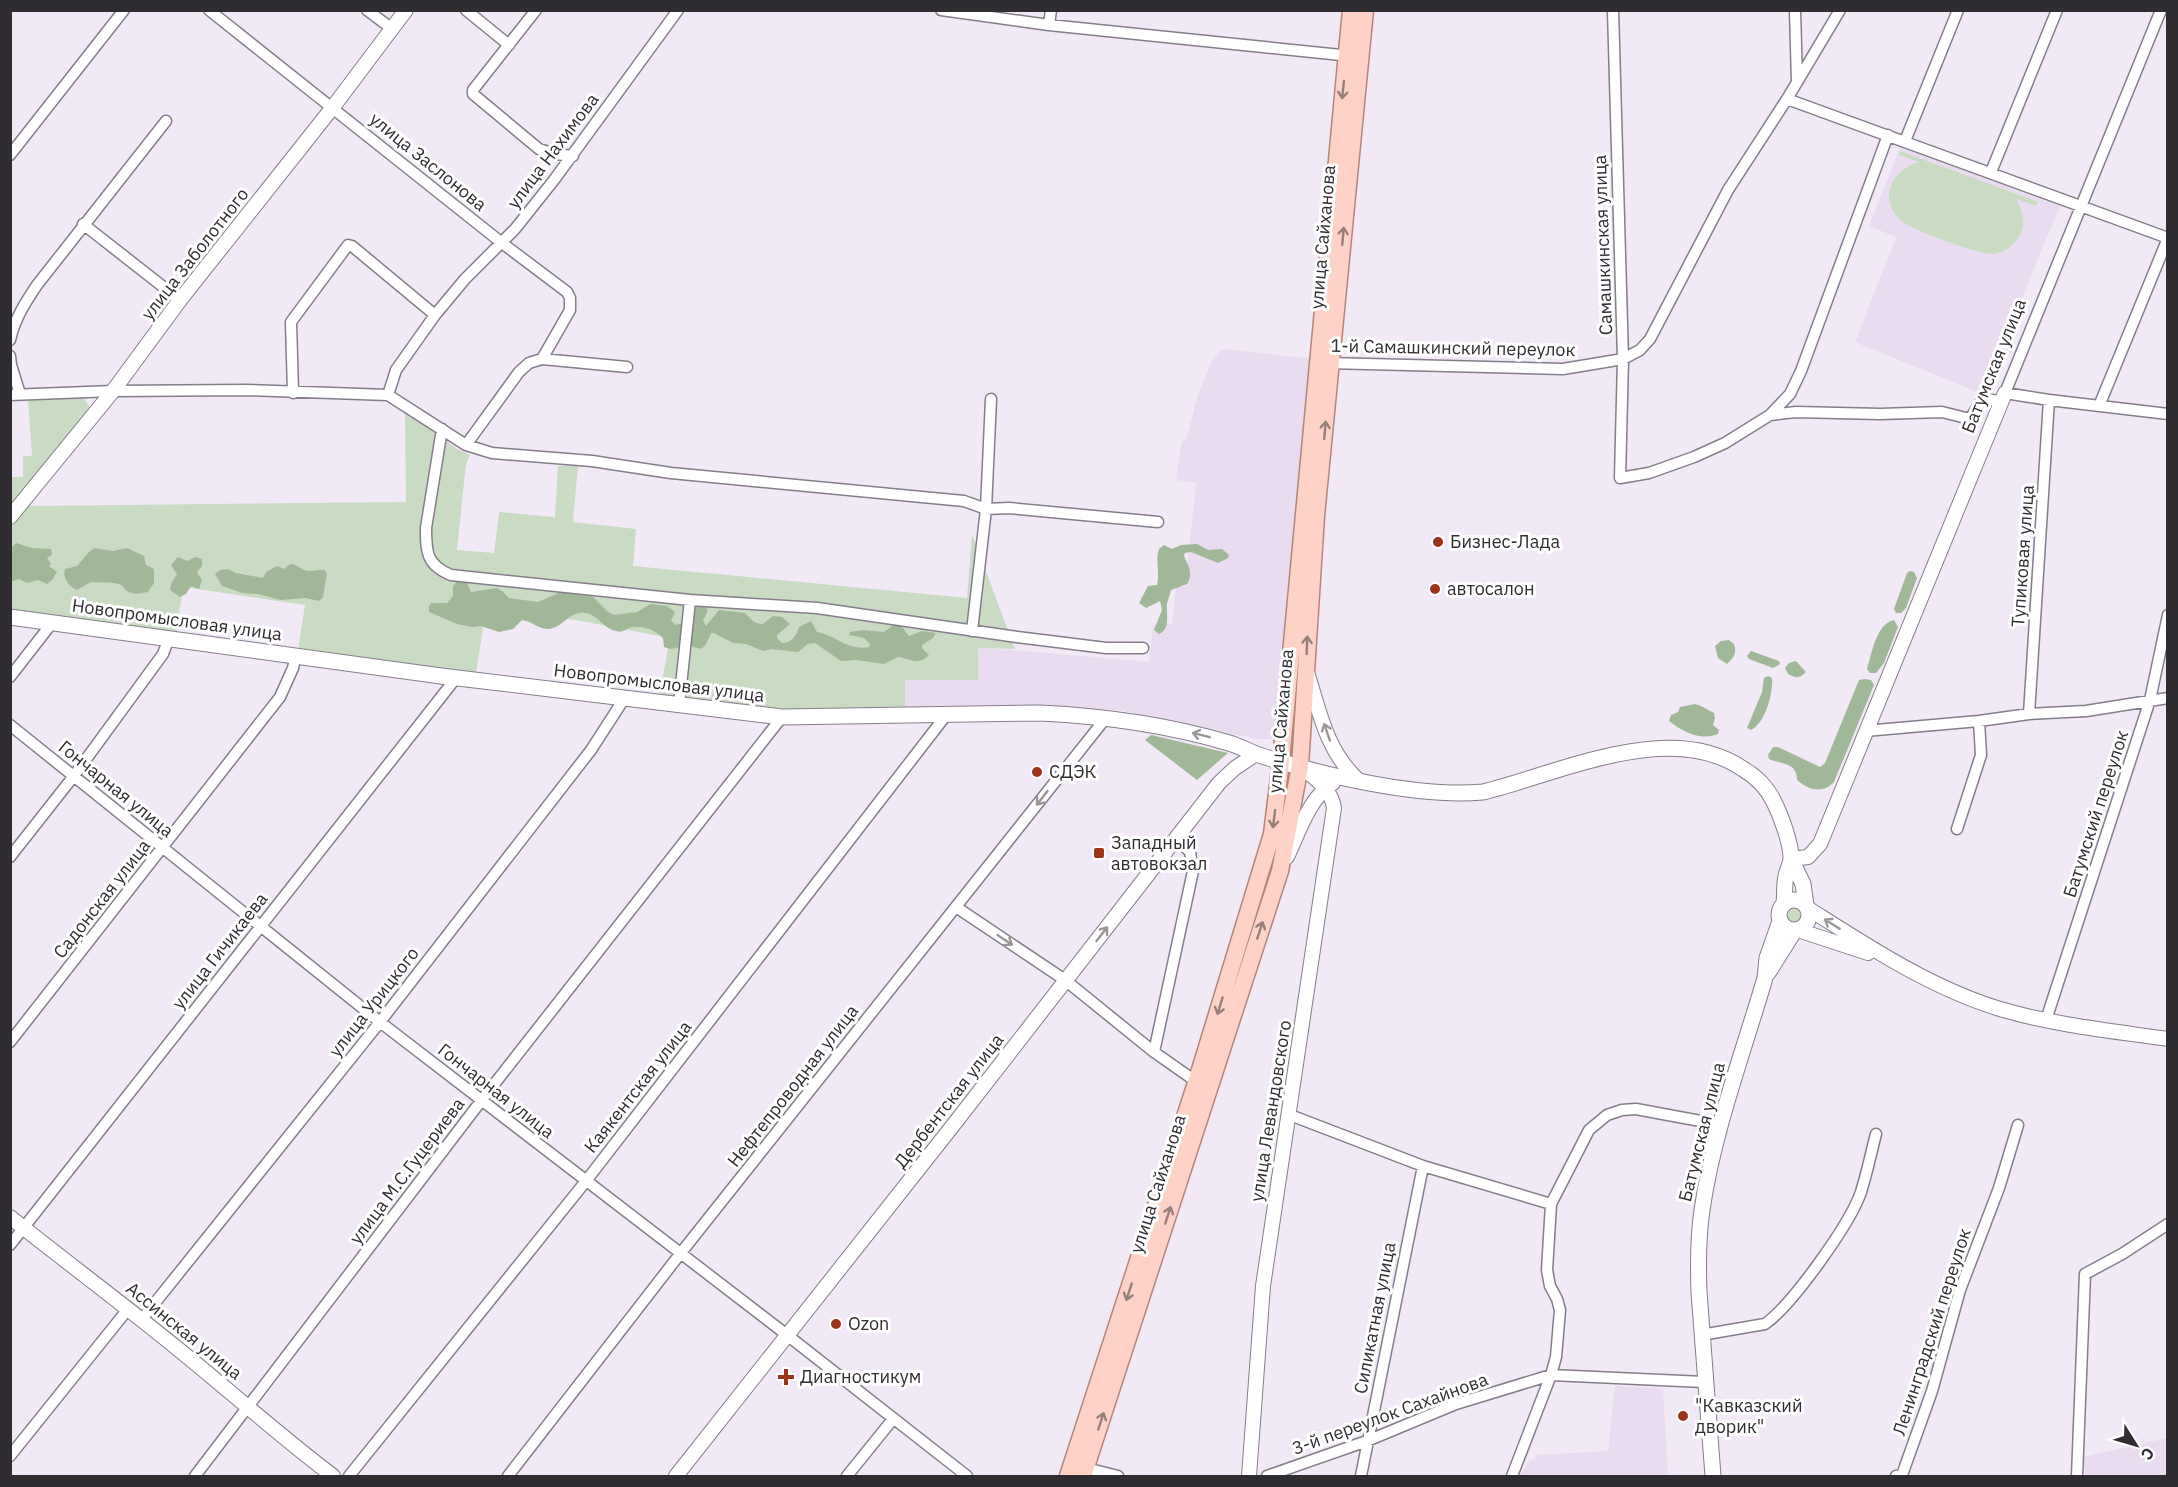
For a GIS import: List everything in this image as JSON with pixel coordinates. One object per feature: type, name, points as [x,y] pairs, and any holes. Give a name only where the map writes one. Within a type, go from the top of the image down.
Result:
[{"type":"main road","points":[[1324,363],[1353,57],[1351,10]]},
{"type":"main road","points":[[1353,57],[1365,10]]},
{"type":"main road","name":"улица Сайханова","points":[[1068,1476],[1280,871],[1300,766],[1324,363]]},
{"type":"main road","name":"улица Сайханова","points":[[1084,1472],[1203,1086],[1272,834],[1324,363]]},
{"type":"main road","name":"Новопромысловая улица","points":[[10,617],[456,678],[782,717],[1040,713],[1105,719],[1196,734],[1232,743],[1256,754],[1358,780],[1463,794],[1511,785],[1625,752],[1667,749],[1704,751],[1736,764],[1762,783],[1777,808],[1791,859]]},
{"type":"main road","points":[[1765,978],[1767,958],[1780,921],[1779,912],[1784,903],[1785,877],[1791,859]]},
{"type":"main road","points":[[1765,978],[1797,930],[1808,922],[1803,884],[1791,859]]},
{"type":"main road","points":[[1784,903],[1798,900],[1807,907]]},
{"type":"main road","points":[[1780,921],[1786,928],[1797,930]]},
{"type":"main road","name":"Батумская улица","points":[[1713,1476],[1701,1335],[1698,1262],[1700,1233],[1708,1178],[1765,978]]},
{"type":"street","points":[[10,155],[124,10]]},
{"type":"street","name":"улица Заслонова","points":[[209,10],[501,243],[560,286],[570,298],[570,309],[542,359]]},
{"type":"street","points":[[367,10],[392,28]]},
{"type":"street","name":"улица Заболотного","points":[[10,517],[113,391],[180,300],[333,107],[406,10]]},
{"type":"street","points":[[466,10],[509,45]]},
{"type":"street","points":[[536,10],[473,90],[473,94],[539,150],[573,156]]},
{"type":"street","name":"улица Нахимова","points":[[388,395],[396,370],[435,315],[465,279],[501,243],[573,156],[678,10]]},
{"type":"street","points":[[941,10],[1049,26],[1353,57]]},
{"type":"street","points":[[1049,26],[1050,10]]},
{"type":"street","name":"Самашкинская улица","points":[[1613,10],[1623,359],[1620,478],[1649,473],[1694,457],[1725,443],[1770,415]]},
{"type":"street","points":[[1795,10],[1797,82]]},
{"type":"street","points":[[1623,359],[1640,350],[1650,339],[1728,190],[1787,99],[1840,10]]},
{"type":"street","points":[[1905,141],[1958,10]]},
{"type":"street","points":[[1991,172],[2057,10]]},
{"type":"street","name":"Батумская улица","points":[[1791,859],[1808,857],[1820,844],[2160,13]]},
{"type":"street","points":[[1787,99],[2168,238],[2099,406]]},
{"type":"street","points":[[10,339],[14,323],[24,304],[83,224],[166,121]]},
{"type":"street","points":[[1770,415],[1790,394],[1801,371],[1888,135]]},
{"type":"street","points":[[83,224],[180,300]]},
{"type":"street","points":[[293,393],[291,322],[348,245],[435,315]]},
{"type":"street","points":[[10,356],[15,394],[246,390],[388,395],[466,445],[492,453],[592,461],[671,473],[760,480],[838,490],[933,497],[964,501],[986,509],[1009,508],[1158,522]]},
{"type":"street","points":[[466,445],[519,372],[529,363],[542,359],[627,367]]},
{"type":"street","name":"1-й Самашкинский переулок","points":[[1324,363],[1563,369],[1623,359]]},
{"type":"street","points":[[1770,415],[1796,412],[1880,414],[1942,412],[1970,419],[1983,398],[2003,397],[2168,414]]},
{"type":"street","points":[[972,631],[986,509],[991,399]]},
{"type":"street","name":"Тупиковая улица","points":[[2029,714],[2049,400]]},
{"type":"street","points":[[442,429],[426,528],[429,558],[434,566],[457,576],[690,600],[817,608],[1106,648],[1143,648]]},
{"type":"street","points":[[679,705],[690,600]]},
{"type":"street","name":"Батумский переулок","points":[[2046,1020],[2150,700],[2168,615]]},
{"type":"street","points":[[10,677],[52,623]]},
{"type":"street","points":[[10,856],[73,777],[163,654],[169,638]]},
{"type":"street","name":"Садонская улица","points":[[10,1042],[280,697],[293,668],[296,655]]},
{"type":"street","points":[[1306,669],[1335,752],[1344,767],[1358,780]]},
{"type":"street","name":"улица Гичикаева","points":[[10,1245],[456,678]]},
{"type":"street","points":[[1865,731],[1979,721],[2029,714],[2086,711],[2168,698]]},
{"type":"street","name":"улица Урицкого","points":[[142,1320],[380,1023],[591,750],[624,699]]},
{"type":"street","name":"Каякентская улица","points":[[349,1476],[586,1181],[947,714]]},
{"type":"street","name":"улица М.С.Гуцериева","points":[[195,1476],[481,1101],[782,717]]},
{"type":"street","name":"Нефтепроводная улица","points":[[508,1476],[680,1254],[1105,719]]},
{"type":"street","points":[[1957,830],[1981,755],[1979,721]]},
{"type":"street","name":"Гончарная улица","points":[[10,725],[380,1023],[967,1476]]},
{"type":"street","name":"Дербентская улица","points":[[676,1476],[1219,783],[1235,768],[1256,754]]},
{"type":"street","points":[[1300,766],[1326,787]]},
{"type":"street","points":[[1280,871],[1314,800],[1326,787],[1336,782],[1358,780]]},
{"type":"street","name":"улица Левандовского","points":[[1249,1476],[1263,1286],[1334,808],[1326,787]]},
{"type":"street","points":[[1154,1052],[1193,871],[1190,852],[1176,838]]},
{"type":"street","points":[[956,907],[1065,980],[1154,1052],[1203,1086]]},
{"type":"street","points":[[1807,907],[1890,960]]},
{"type":"street","points":[[1797,930],[1890,960],[1974,999],[1999,1008],[2046,1020],[2168,1039]]},
{"type":"street","points":[[1512,1476],[1556,1357],[1560,1310],[1550,1286],[1547,1270],[1551,1204],[1589,1130],[1607,1115],[1636,1108],[1722,1125]]},
{"type":"street","points":[[1290,1115],[1423,1166],[1551,1204]]},
{"type":"street","name":"Ленинградский переулок","points":[[1900,1476],[1932,1391],[1960,1290],[1999,1188],[2018,1125]]},
{"type":"street","points":[[1701,1335],[1765,1324],[1792,1297],[1854,1208],[1861,1194],[1876,1134]]},
{"type":"street","name":"Силикатная улица","points":[[1361,1476],[1423,1166]]},
{"type":"street","name":"Ассинская улица","points":[[10,1217],[142,1320],[333,1476]]},
{"type":"street","points":[[2077,1476],[2085,1274],[2122,1254],[2168,1224]]},
{"type":"street","points":[[10,1456],[128,1309]]},
{"type":"street","name":"3-й переулок Сахайнова","points":[[1267,1476],[1367,1441],[1456,1404],[1551,1375],[1704,1382]]},
{"type":"street","points":[[847,1476],[893,1419]]},
{"type":"street","points":[[1084,1472],[1118,1476]]},
{"type":"shaded area","points":[[1900,147],[2060,206],[1982,394],[1855,342],[1896,237],[1869,226]]},
{"type":"shaded area","points":[[1228,349],[1312,359],[1277,734],[1271,739],[1255,739],[1120,710],[1034,708],[905,710],[904,679],[978,680],[978,647],[1149,662],[1153,623],[1172,624],[1176,586],[1185,587],[1196,483],[1176,480],[1182,441],[1186,441],[1197,398],[1212,360],[1220,351]]},
{"type":"shaded area","points":[[1615,1386],[1663,1389],[1668,1476],[1520,1476],[1531,1460],[1535,1460],[1536,1455],[1608,1451]]},
{"type":"shaded area","points":[[2167,1438],[2167,1476],[2086,1476],[2083,1457]]},
{"type":"green space","points":[[1900,151],[2038,202],[2036,206],[2016,199],[2022,213],[2023,227],[2014,243],[2001,252],[1986,253],[1945,241],[1905,223],[1893,211],[1889,193],[1891,185],[1902,171],[1918,162],[1899,155]]},
{"type":"green space","points":[[83,397],[89,406],[88,411],[11,510],[11,477],[23,477],[23,456],[32,456],[28,398]]},
{"type":"green space","points":[[405,410],[457,449],[470,455],[466,464],[457,550],[494,553],[499,512],[555,517],[558,466],[578,466],[573,522],[636,529],[633,566],[967,598],[972,534],[1015,649],[978,648],[978,680],[905,680],[905,710],[780,711],[659,697],[670,638],[576,620],[486,609],[476,673],[298,650],[305,605],[183,587],[176,634],[11,612],[11,525],[25,506],[406,502]]},
{"type":"green space","points":[[16,543],[32,548],[51,549],[52,555],[47,558],[51,564],[49,566],[57,572],[52,580],[47,584],[38,580],[27,583],[19,579],[11,582],[11,548]]},
{"type":"green space","points":[[1197,544],[1208,550],[1222,549],[1229,555],[1228,558],[1218,563],[1191,552],[1185,553],[1184,556],[1189,566],[1189,580],[1187,584],[1171,590],[1167,604],[1167,625],[1159,634],[1154,630],[1162,610],[1160,601],[1146,608],[1139,603],[1148,586],[1157,585],[1159,549],[1164,545],[1172,549],[1181,545]]},
{"type":"green space","points":[[94,548],[113,551],[127,548],[144,556],[146,565],[154,569],[154,583],[148,592],[131,593],[122,585],[114,583],[91,582],[77,590],[71,587],[65,578],[65,569],[77,566]]},
{"type":"green space","points":[[178,557],[187,561],[196,557],[202,559],[202,566],[197,572],[202,580],[199,589],[191,586],[186,594],[180,597],[170,590],[177,574],[171,565]]},
{"type":"green space","points":[[290,564],[306,571],[324,570],[327,573],[323,597],[319,601],[306,598],[281,600],[258,594],[242,593],[222,586],[215,574],[220,570],[228,569],[236,573],[263,578],[266,572],[277,566],[284,569]]},
{"type":"green space","points":[[1914,572],[1917,578],[1906,608],[1901,613],[1896,613],[1894,609],[1907,573]]},
{"type":"green space","points":[[459,579],[467,583],[471,592],[497,588],[509,598],[538,602],[563,591],[589,593],[614,615],[637,612],[651,604],[667,606],[675,612],[671,621],[676,625],[682,623],[693,609],[704,605],[708,610],[703,621],[706,626],[719,610],[745,613],[754,622],[760,624],[773,616],[782,617],[790,624],[777,635],[782,643],[791,640],[799,627],[811,621],[817,632],[861,648],[869,647],[870,644],[864,638],[849,635],[850,632],[863,630],[884,632],[895,624],[903,628],[909,636],[922,631],[936,633],[933,638],[922,645],[929,655],[925,658],[914,661],[898,657],[884,664],[856,660],[841,661],[815,643],[808,644],[798,652],[772,649],[763,651],[746,644],[733,643],[714,633],[711,633],[703,648],[684,646],[670,649],[664,647],[663,638],[652,630],[638,627],[622,631],[612,630],[585,613],[575,614],[553,628],[545,629],[522,620],[513,629],[499,632],[481,626],[457,624],[429,612],[431,603],[447,603],[453,596],[453,586]]},
{"type":"green space","points":[[1894,620],[1898,627],[1884,663],[1876,673],[1870,673],[1867,669],[1879,633],[1883,627]]},
{"type":"green space","points":[[1729,640],[1734,644],[1735,653],[1727,664],[1718,658],[1715,646],[1721,641]]},
{"type":"green space","points":[[1751,651],[1779,661],[1780,664],[1773,668],[1749,659],[1747,656]]},
{"type":"green space","points":[[1796,661],[1806,672],[1797,677],[1788,674],[1785,668],[1789,663]]},
{"type":"green space","points":[[1768,676],[1772,678],[1772,684],[1768,707],[1761,721],[1751,730],[1747,728],[1762,692],[1764,678]]},
{"type":"green space","points":[[1859,680],[1871,680],[1874,685],[1834,782],[1830,786],[1816,789],[1806,786],[1797,780],[1792,767],[1769,759],[1768,755],[1773,747],[1778,747],[1820,767],[1825,763]]},
{"type":"green space","points":[[1695,704],[1714,713],[1713,725],[1719,730],[1718,734],[1698,736],[1680,729],[1669,721],[1671,715],[1678,712],[1680,707]]},
{"type":"green space","points":[[1151,735],[1228,753],[1197,780],[1145,740]]},
{"type":"green space","points":[[1794,904],[1801,907],[1804,914],[1801,921],[1794,924],[1787,921],[1784,914],[1787,907]]},
{"type":"place","name":"Бизнес-Лада","points":[[1438,542]]},
{"type":"place","name":"автосалон","points":[[1435,589]]},
{"type":"place","name":"СДЭК","points":[[1037,772]]},
{"type":"place","name":"Западный автовокзал","points":[[1099,853]]},
{"type":"place","name":"Ozon","points":[[836,1324]]},
{"type":"place","name":"Диагностикум","points":[[786,1377]]},
{"type":"place","name":"\"Кавказский дворик\"","points":[[1683,1416]]}]
